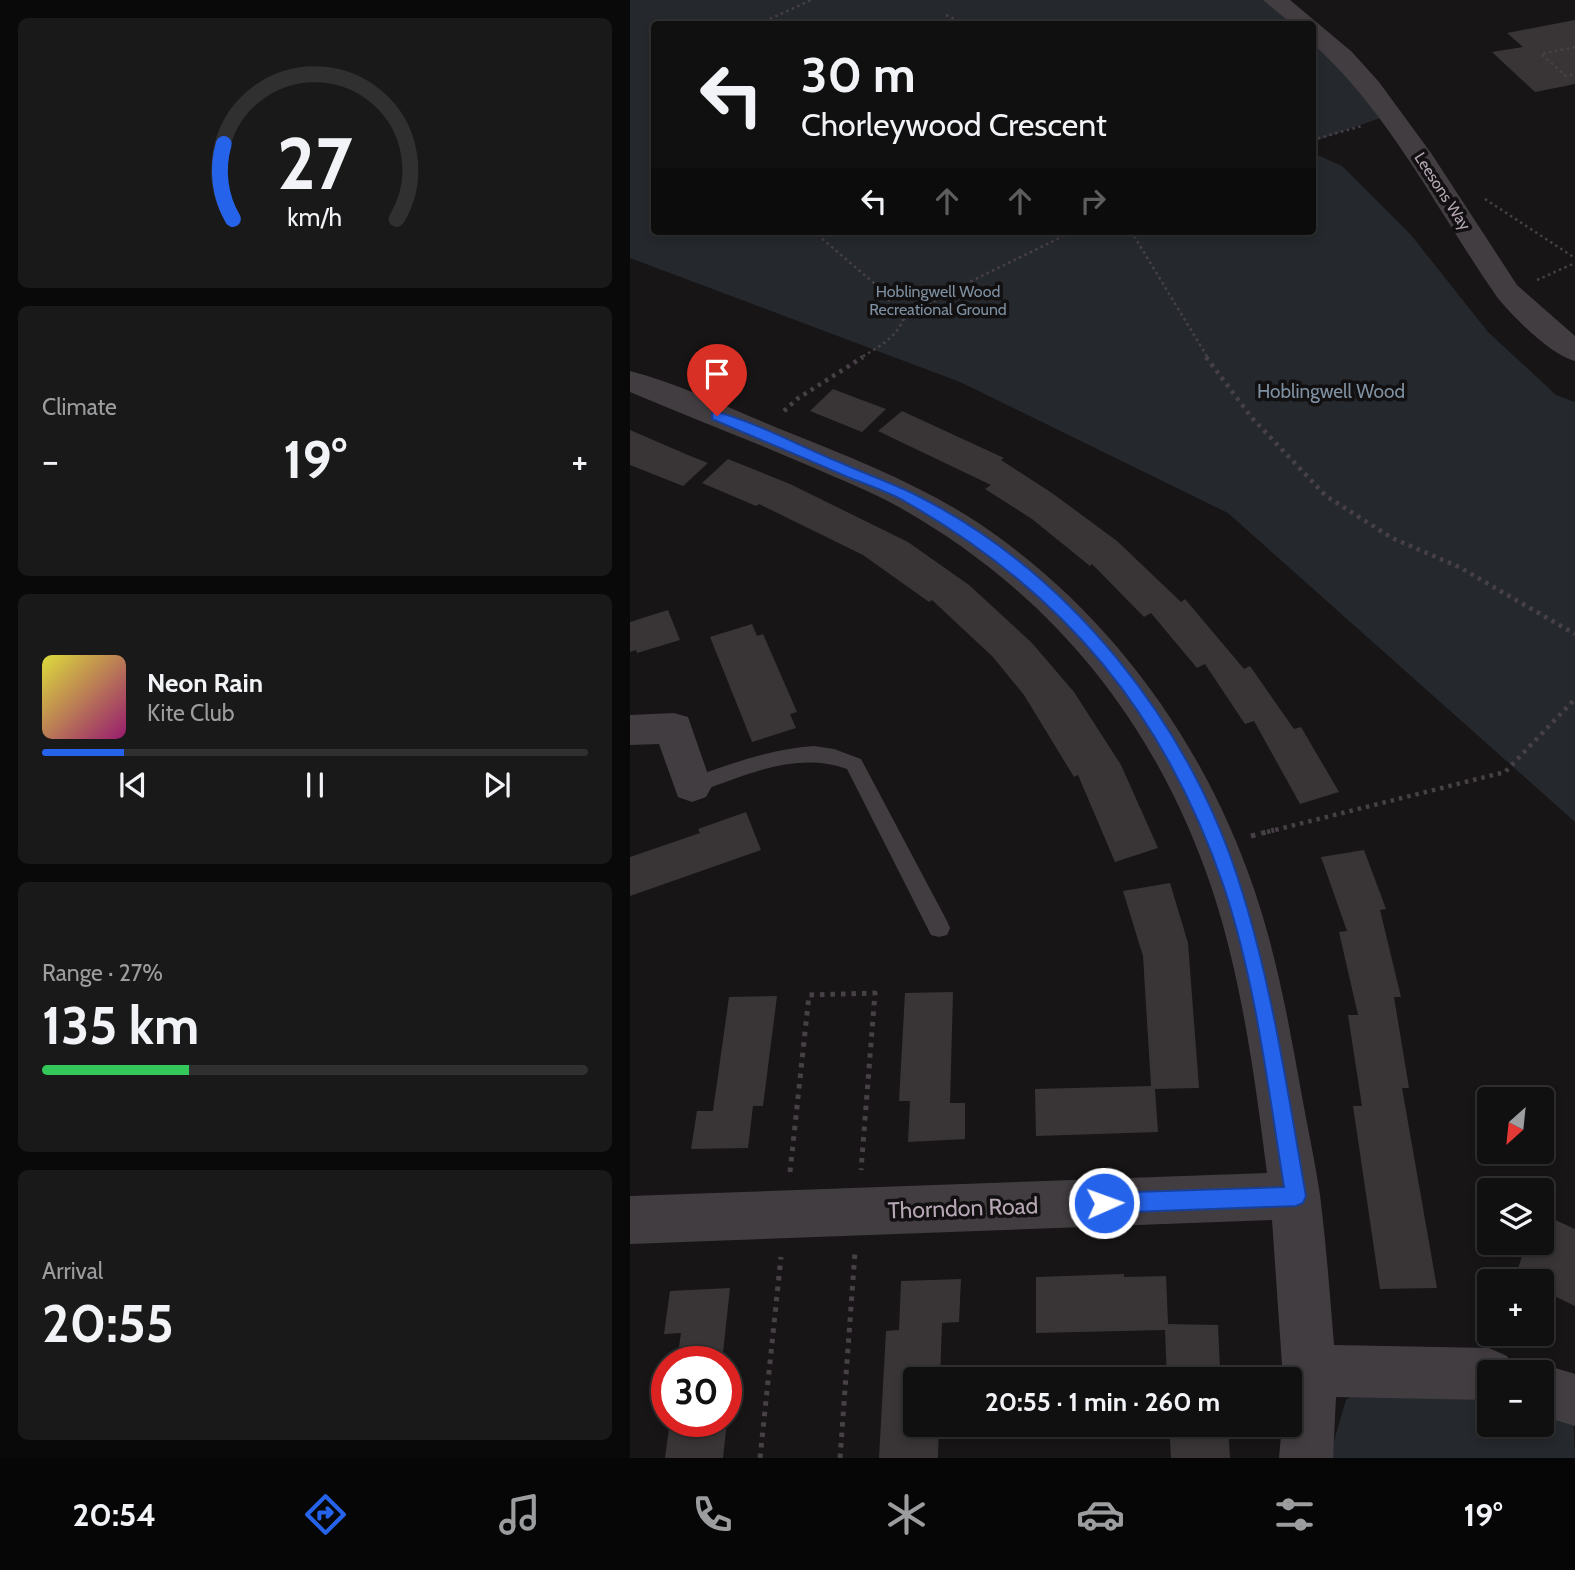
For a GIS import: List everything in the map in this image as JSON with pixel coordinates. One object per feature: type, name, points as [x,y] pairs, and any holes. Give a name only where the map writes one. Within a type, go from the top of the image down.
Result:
[{"type":"street","points":[[1275,0],[1302,21]]},
{"type":"street","name":"Leesons Way","points":[[1316,33],[1340,52],[1395,116],[1508,293],[1575,352]]},
{"type":"street","points":[[630,381],[908,497],[971,535],[1045,592],[1077,623],[1149,711],[1195,791],[1217,844],[1243,924],[1258,984],[1296,1196],[1311,1371],[1306,1458]]},
{"type":"street","points":[[630,730],[674,728],[692,786]]},
{"type":"street","name":"Thorndon Road","points":[[630,1220],[1296,1196]]},
{"type":"street","points":[[1311,1371],[1477,1372]]},
{"type":"street","points":[[1554,1394],[1575,1400]]},
{"type":"lane","points":[[692,786],[778,758],[815,752],[837,756],[854,764],[939,928]]},
{"type":"path","points":[[766,21],[811,0]]},
{"type":"path","points":[[946,15],[959,21]]},
{"type":"path","points":[[1575,47],[1541,54],[1566,76],[1575,74]]},
{"type":"path","points":[[1316,139],[1395,116]]},
{"type":"path","points":[[1476,193],[1575,261],[1508,293]]},
{"type":"path","points":[[818,235],[882,290],[902,320]]},
{"type":"path","points":[[760,433],[797,399],[886,342],[899,330],[902,320],[955,289],[1066,235]]},
{"type":"path","points":[[1133,235],[1196,343],[1252,418],[1326,496],[1392,538],[1459,567],[1575,634]]},
{"type":"path","points":[[882,290],[916,295],[955,289]]},
{"type":"path","points":[[1217,844],[1505,772],[1575,699]]},
{"type":"path","points":[[840,1458],[858,1212]]},
{"type":"green space","name":"Hoblingwell Wood","points":[[630,0],[1267,0],[1294,21],[651,21],[651,235],[1316,235],[1316,154],[1342,166],[1411,235],[1488,332],[1556,395],[1575,402],[1575,822],[1228,513],[960,382],[630,258]]},
{"type":"green space","points":[[1316,40],[1383,117],[1316,141]]},
{"type":"green space","points":[[1368,1384],[1477,1393],[1477,1437],[1554,1437],[1554,1408],[1573,1414],[1575,1458],[1331,1458],[1346,1400]]},
{"type":"building","points":[[1575,20],[1575,84],[1535,92],[1492,52],[1523,47],[1507,33]]},
{"type":"building","points":[[833,389],[886,409],[862,432],[810,411]]},
{"type":"building","points":[[902,411],[1004,458],[1001,460],[1052,493],[1117,541],[1181,602],[1185,599],[1244,669],[1250,666],[1294,729],[1301,727],[1339,792],[1300,804],[1254,721],[1245,724],[1205,664],[1197,668],[1151,613],[1144,617],[1092,564],[1090,566],[1032,519],[985,489],[991,485],[878,431]]},
{"type":"building","points":[[630,430],[708,463],[683,486],[630,465]]},
{"type":"building","points":[[728,459],[790,484],[908,542],[969,585],[1032,643],[1074,692],[1121,765],[1158,848],[1115,862],[1078,775],[1074,777],[1024,695],[993,657],[932,600],[929,602],[863,555],[759,504],[756,506],[702,483]]},
{"type":"building","points":[[668,610],[680,640],[637,653],[636,650],[630,652],[630,622]]},
{"type":"building","points":[[752,624],[757,636],[763,634],[797,712],[790,714],[796,728],[752,742],[710,637]]},
{"type":"building","points":[[746,812],[761,850],[630,896],[630,857],[700,833],[698,829]]},
{"type":"building","points":[[1364,850],[1386,909],[1380,910],[1401,997],[1394,997],[1409,1088],[1402,1088],[1437,1288],[1380,1289],[1353,1106],[1362,1106],[1348,1015],[1358,1015],[1339,932],[1347,931],[1321,857]]},
{"type":"building","points":[[1170,883],[1188,943],[1199,1088],[1155,1089],[1158,1132],[1036,1136],[1035,1089],[1151,1086],[1143,956],[1123,891]]},
{"type":"building","points":[[953,992],[950,1103],[965,1103],[965,1139],[908,1142],[910,1101],[899,1101],[905,993]]},
{"type":"building","points":[[777,996],[763,1106],[753,1106],[748,1148],[691,1149],[697,1111],[713,1111],[729,997]]},
{"type":"building","points":[[1554,1219],[1575,1229],[1575,1306],[1554,1296],[1554,1269],[1518,1269],[1523,1255],[1554,1255]]},
{"type":"building","points":[[1124,1274],[1124,1277],[1166,1276],[1168,1324],[1218,1325],[1220,1367],[1167,1367],[1165,1330],[1036,1333],[1036,1277]]},
{"type":"building","points":[[961,1279],[959,1322],[942,1323],[940,1367],[903,1367],[903,1437],[939,1437],[938,1458],[879,1458],[886,1331],[899,1330],[901,1281]]},
{"type":"building","points":[[730,1288],[724,1346],[679,1346],[681,1333],[664,1334],[670,1291]]},
{"type":"building","points":[[668,1437],[725,1437],[723,1458],[665,1458]]},
{"type":"building","points":[[1170,1437],[1229,1437],[1230,1458],[1171,1458]]},
{"type":"route","points":[[717,416],[908,497],[961,528],[1026,575],[1077,623],[1131,687],[1149,711],[1195,791],[1233,888],[1258,984],[1296,1196],[1104,1203]]},
{"type":"park label","name":"Hoblingwell Wood Recreational Ground","points":[[938,300]]}]
